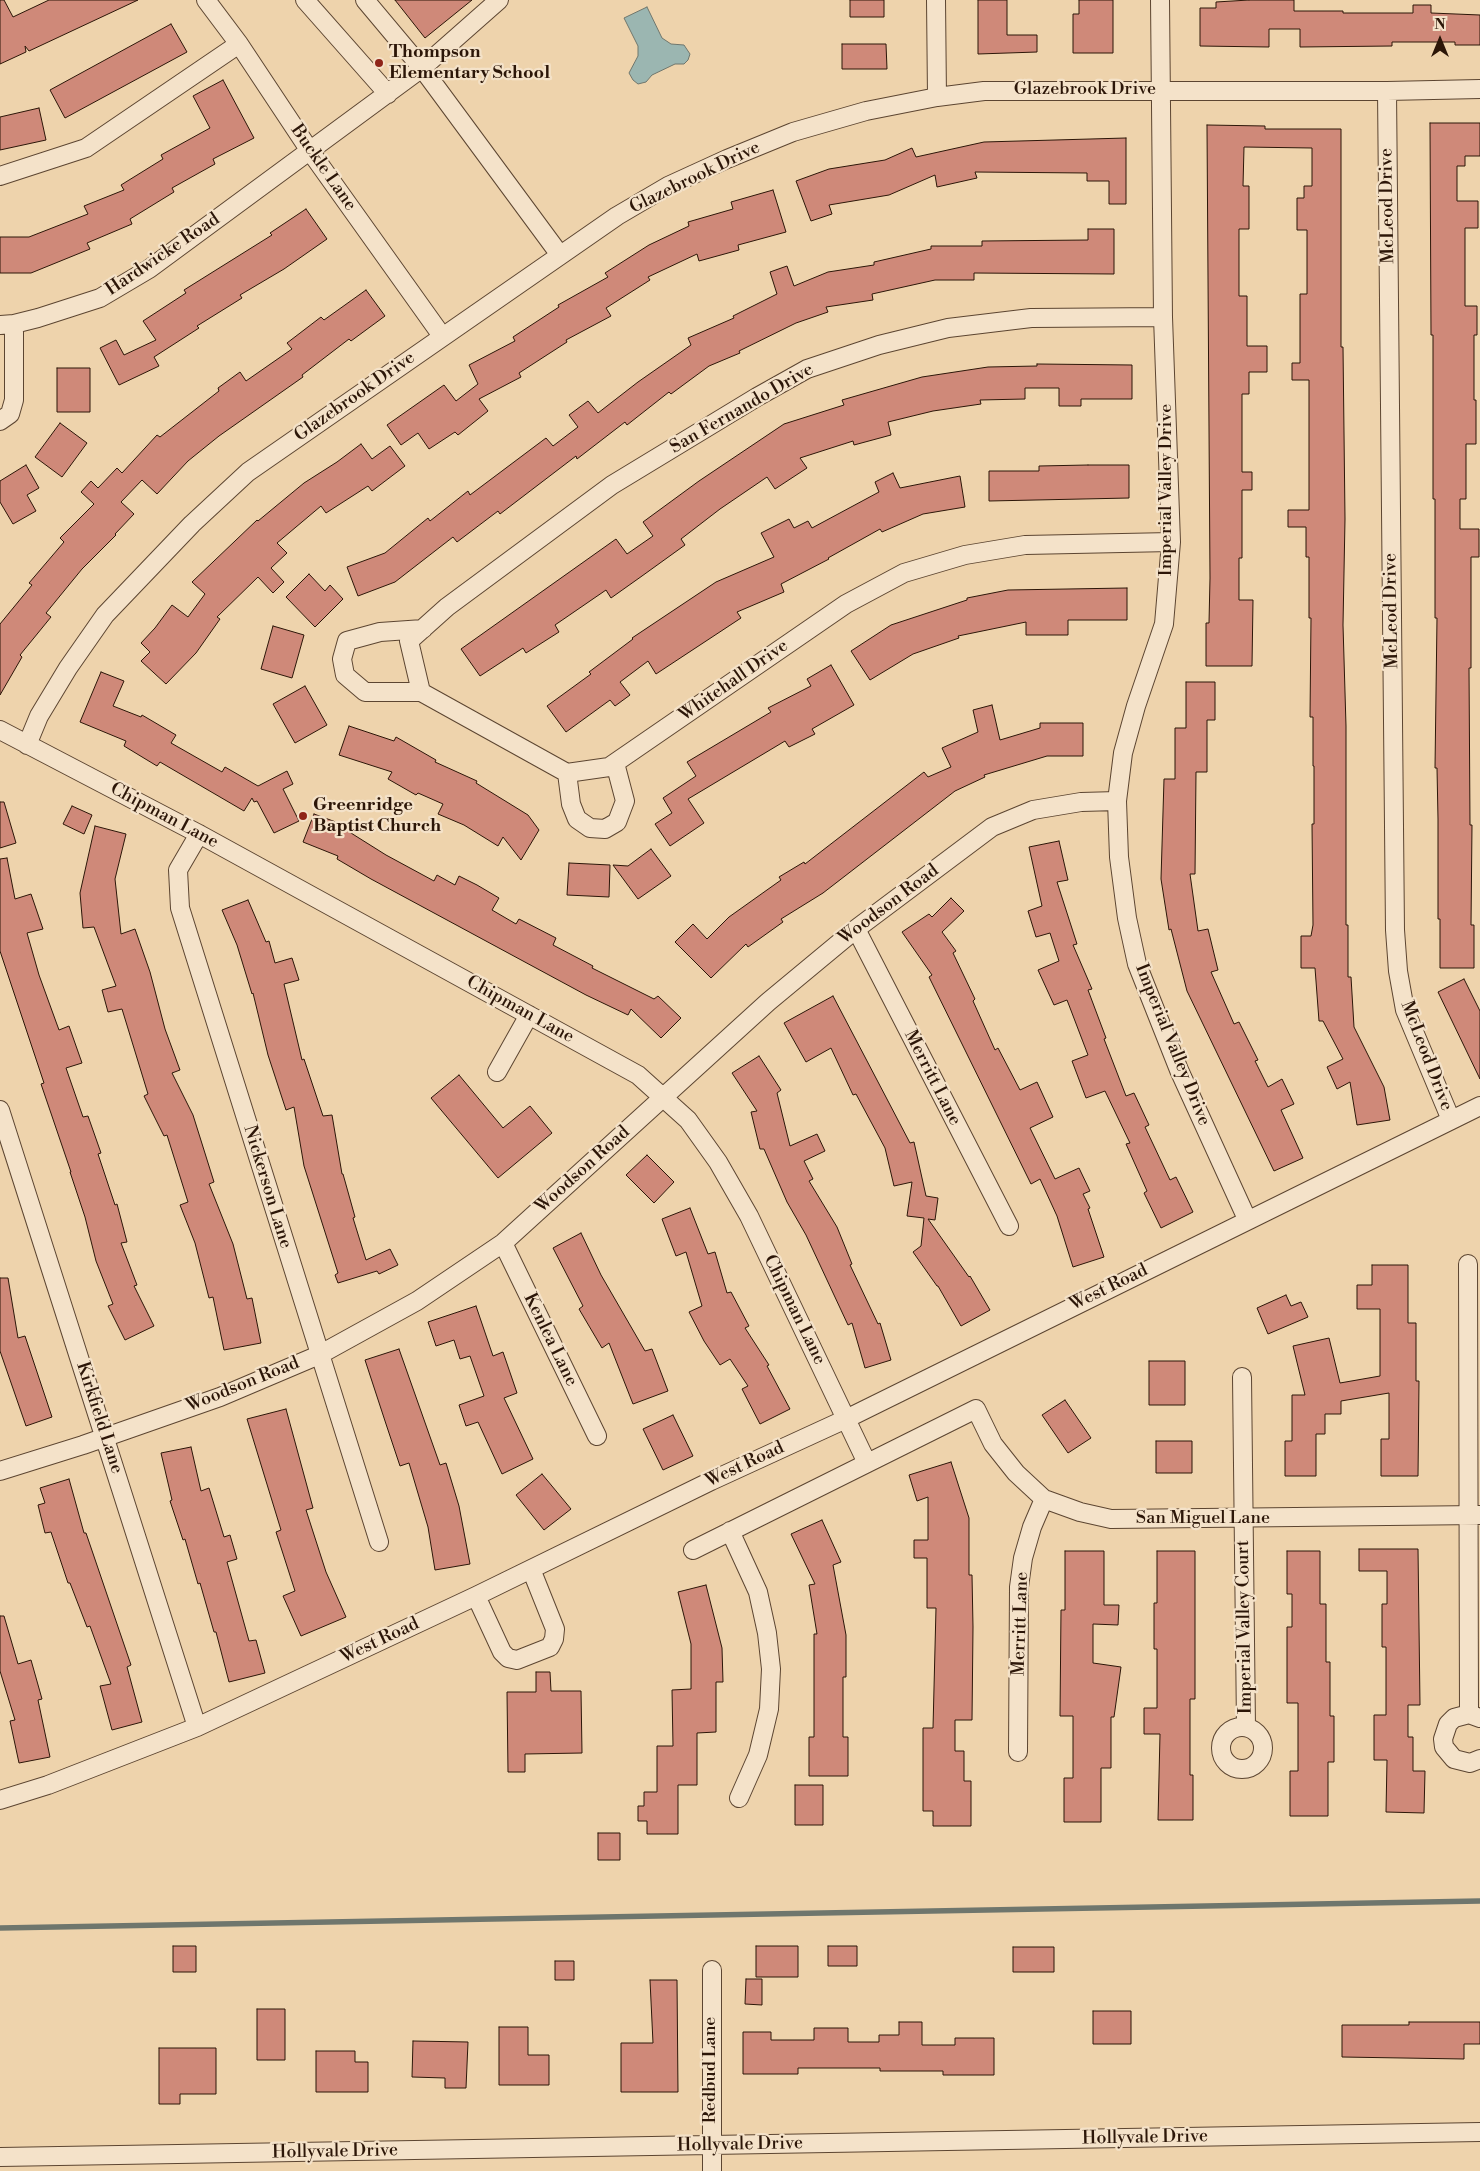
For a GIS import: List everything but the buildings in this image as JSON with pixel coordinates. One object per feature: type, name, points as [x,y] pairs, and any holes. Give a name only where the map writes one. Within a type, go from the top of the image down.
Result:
[{"type":"street","name":"Buckle Lane","points":[[206,0],[239,44],[310,151],[442,336]]},
{"type":"street","points":[[305,0],[388,94]]},
{"type":"street","points":[[365,0],[422,68],[560,255]]},
{"type":"street","name":"Hardwicke Road","points":[[7,324],[91,301],[149,269],[422,68],[499,0]]},
{"type":"street","points":[[936,0],[937,97]]},
{"type":"street","name":"Imperial Valley Drive","points":[[1160,0],[1163,317],[1171,542],[1164,624],[1133,716],[1123,753],[1117,801],[1119,857],[1127,918],[1137,964],[1179,1070],[1247,1219]]},
{"type":"street","points":[[0,176],[86,148],[239,44]]},
{"type":"street","name":"Glazebrook Drive","points":[[27,745],[39,716],[63,676],[105,615],[192,524],[248,472],[617,216],[668,186],[727,159],[793,132],[866,111],[937,97],[984,91],[1387,91],[1480,89]]},
{"type":"street","name":"McLeod Drive","points":[[1387,91],[1395,930],[1398,971],[1405,1010],[1451,1120]]},
{"type":"street","name":"San Fernando Drive","points":[[423,628],[452,603],[612,485],[807,369],[879,344],[948,328],[1031,318],[1163,317]]},
{"type":"street","points":[[0,421],[10,414],[14,400],[7,324]]},
{"type":"street","name":"Whitehall Drive","points":[[566,773],[609,767],[846,604],[904,573],[965,555],[1024,544],[1171,542]]},
{"type":"street","points":[[423,628],[380,632],[347,641],[342,659],[345,675],[365,692],[421,692],[566,773],[571,804],[577,819],[590,828],[605,828],[617,822],[625,801],[615,763]]},
{"type":"street","points":[[421,692],[409,641],[423,628]]},
{"type":"street","name":"Chipman Lane","points":[[0,730],[199,834],[638,1075],[688,1120],[722,1170],[749,1216],[868,1463]]},
{"type":"street","name":"Woodson Road","points":[[0,1471],[220,1397],[319,1355],[417,1301],[503,1243],[768,1002],[856,929],[992,827],[1033,810],[1081,802],[1117,801]]},
{"type":"street","name":"Nickerson Lane","points":[[199,834],[178,870],[180,908],[378,1542]]},
{"type":"street","name":"Merritt Lane","points":[[856,929],[1009,1226]]},
{"type":"street","points":[[497,1072],[529,1015]]},
{"type":"street","name":"West Road","points":[[0,1800],[48,1785],[197,1727],[476,1596],[711,1481],[846,1419],[1247,1219],[1480,1106]]},
{"type":"street","name":"Kirkfield Lane","points":[[0,1110],[197,1727]]},
{"type":"street","name":"Kenlea Lane","points":[[503,1243],[597,1436]]},
{"type":"street","points":[[1468,1264],[1475,1515],[1475,1716],[1461,1715],[1448,1724],[1444,1731],[1444,1747],[1454,1759],[1461,1762],[1470,1763],[1480,1759]]},
{"type":"street","name":"Imperial Valley Court","points":[[1242,1377],[1246,1727]]},
{"type":"street","name":"San Miguel Lane","points":[[868,1463],[976,1409],[993,1444],[1016,1473],[1044,1499],[1080,1512],[1111,1519],[1475,1515]]},
{"type":"street","points":[[693,1550],[868,1463]]},
{"type":"street","name":"Merritt Lane","points":[[1018,1752],[1019,1587],[1032,1527],[1044,1499]]},
{"type":"street","points":[[730,1531],[758,1592],[767,1633],[771,1668],[769,1709],[758,1756],[739,1798]]},
{"type":"street","points":[[476,1596],[502,1652],[508,1658],[517,1660],[550,1647],[555,1629],[531,1569]]},
{"type":"street","name":"Redbud Lane","points":[[712,1970],[712,2171]]},
{"type":"street","name":"Hollyvale Drive","points":[[0,2157],[1480,2132]]},
{"type":"water","points":[[647,7],[662,38],[671,44],[684,45],[690,54],[684,64],[675,64],[652,75],[646,82],[638,84],[629,73],[638,56],[638,46],[624,18]]},
{"type":"waterway","points":[[0,1928],[1480,1901]]},
{"type":"place","name":"Thompson Elementary School","points":[[379,63]]},
{"type":"place","name":"Greenridge Baptist Church","points":[[303,816]]}]
